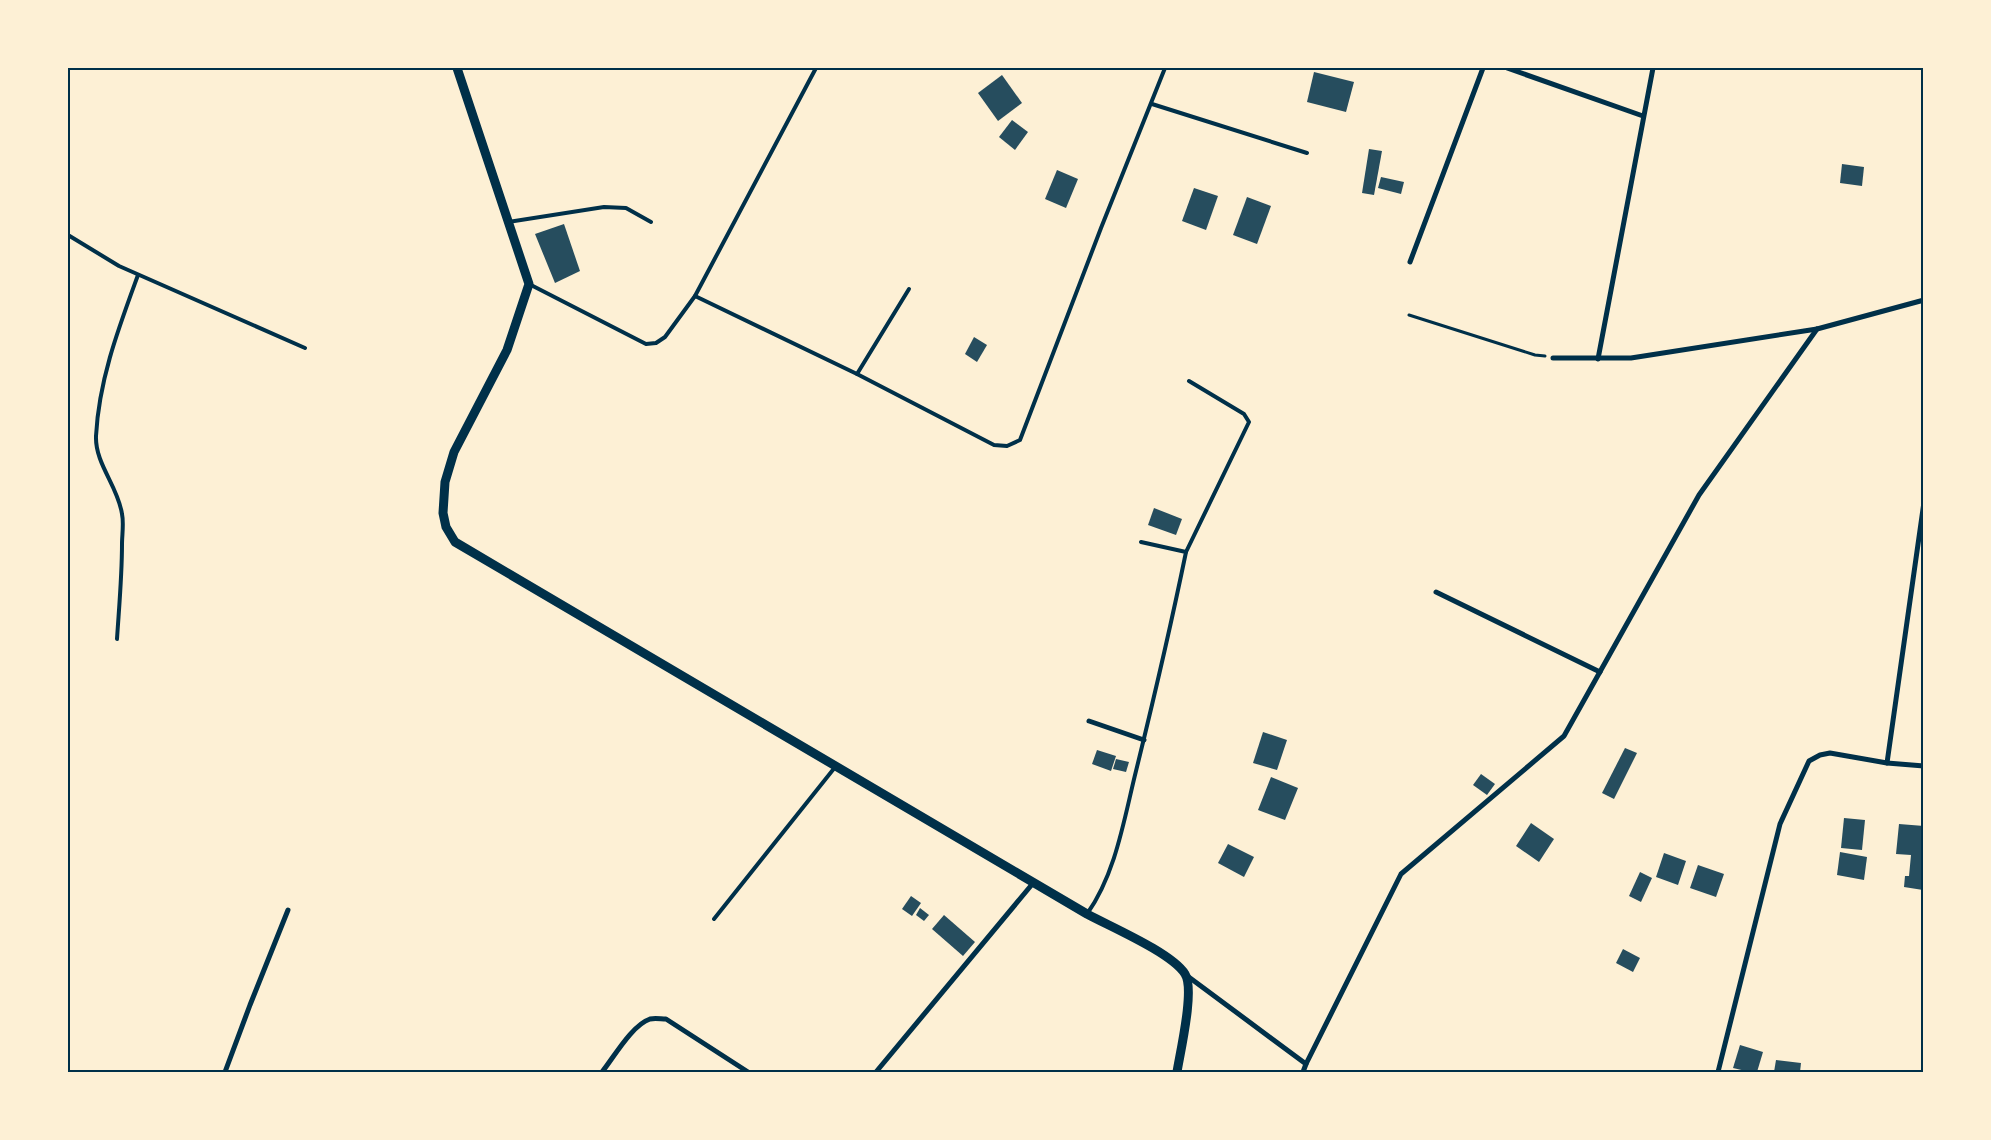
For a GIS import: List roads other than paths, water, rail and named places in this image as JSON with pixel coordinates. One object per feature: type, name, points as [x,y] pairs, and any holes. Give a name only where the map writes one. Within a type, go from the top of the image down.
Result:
[{"type":"street","points":[[457,68],[529,284],[507,350],[454,452],[445,482],[443,513],[446,527],[455,542],[1087,914],[1169,957],[1186,975],[1306,1064]]},
{"type":"street","points":[[1410,262],[1483,68]]},
{"type":"street","points":[[1507,68],[1643,116]]},
{"type":"street","points":[[1598,358],[1653,68]]},
{"type":"street","points":[[1553,358],[1631,358],[1817,329],[1924,300]]},
{"type":"street","points":[[1303,1072],[1402,874],[1564,736],[1699,494],[1817,329]]},
{"type":"street","points":[[1887,763],[1924,502]]},
{"type":"street","points":[[1436,592],[1600,672]]},
{"type":"street","points":[[1089,721],[1144,740]]},
{"type":"street","points":[[1718,1072],[1780,824],[1809,760],[1830,753],[1887,763],[1924,766]]},
{"type":"street","points":[[876,1072],[1034,882]]},
{"type":"street","points":[[225,1072],[288,910]]},
{"type":"street","points":[[1177,1072],[1189,997],[1186,975]]},
{"type":"street","points":[[602,1072],[635,1029],[642,1023],[652,1019],[666,1019],[748,1072]]},
{"type":"lane","points":[[529,284],[646,344],[656,343],[665,337],[695,296],[816,68]]},
{"type":"lane","points":[[695,296],[857,374],[994,445],[1007,446],[1020,440],[1101,228],[1165,68]]},
{"type":"lane","points":[[1152,104],[1307,153]]},
{"type":"lane","points":[[508,222],[604,207],[626,208],[652,222]]},
{"type":"lane","points":[[68,235],[119,266],[305,348]]},
{"type":"lane","points":[[117,639],[122,562],[122,515],[117,493],[97,454],[96,436],[106,370],[115,338],[138,275]]},
{"type":"lane","points":[[857,374],[909,288]]},
{"type":"lane","points":[[1087,914],[1096,902],[1113,861],[1144,740],[1186,552],[1249,422],[1244,414],[1189,381]]},
{"type":"lane","points":[[1141,542],[1186,552]]},
{"type":"lane","points":[[714,919],[836,766]]}]
